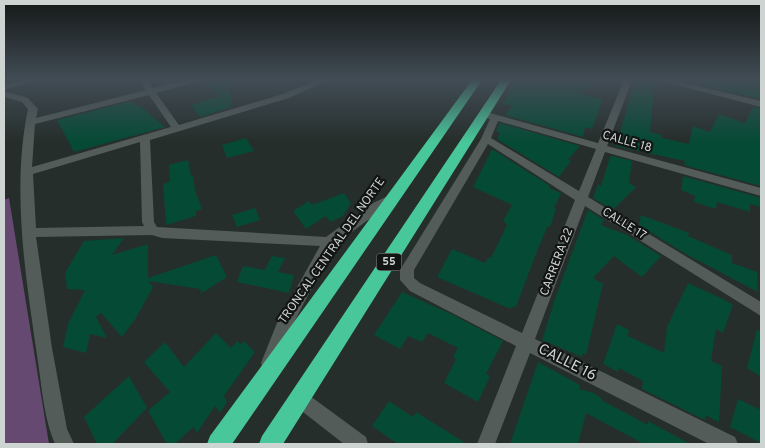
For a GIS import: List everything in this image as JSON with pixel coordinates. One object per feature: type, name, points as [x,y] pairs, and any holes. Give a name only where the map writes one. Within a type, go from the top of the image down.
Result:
[{"type":"highway","name":"TRONCAL CENTRAL DEL NORTE","points":[[218,444],[462,101]]},
{"type":"highway","name":"55","points":[[270,444],[490,116],[497,101]]},
{"type":"street","points":[[26,101],[33,109],[26,172],[31,255],[58,430],[64,444]]},
{"type":"street","points":[[30,123],[113,101]]},
{"type":"street","points":[[157,101],[176,128]]},
{"type":"street","points":[[26,172],[269,101]]},
{"type":"street","name":"CARRERA 22","points":[[486,444],[582,197],[617,101]]},
{"type":"street","points":[[748,101],[761,104]]},
{"type":"street","points":[[486,139],[490,116]]},
{"type":"street","name":"CALLE 18","points":[[490,116],[761,192]]},
{"type":"street","points":[[145,138],[148,222],[152,230]]},
{"type":"street","name":"CALLE 17","points":[[486,139],[761,310]]},
{"type":"street","name":"CALLE 16","points":[[486,139],[407,270],[407,280],[415,287],[728,444]]},
{"type":"street","points":[[261,384],[283,328],[329,242],[375,207],[392,198]]},
{"type":"street","points":[[30,233],[152,230],[162,233],[329,242]]},
{"type":"street","points":[[300,398],[359,444]]},
{"type":"shaded area","points":[[9,198],[49,444],[4,444],[4,200]]},
{"type":"building","points":[[132,101],[135,106],[139,105],[165,127],[74,152],[57,120]]},
{"type":"building","points":[[204,101],[226,101],[231,107],[200,117],[191,105]]},
{"type":"building","points":[[226,101],[232,101],[233,107]]},
{"type":"building","points":[[505,101],[602,101],[592,129],[585,127],[583,137],[505,115],[512,106],[503,104]]},
{"type":"building","points":[[629,101],[653,101],[650,132],[662,135],[662,138],[689,144],[693,126],[710,132],[719,114],[745,123],[753,107],[761,109],[761,186],[684,165],[685,161],[616,146]]},
{"type":"building","points":[[500,123],[580,146],[568,160],[571,161],[559,177],[497,139],[500,133],[496,131]]},
{"type":"building","points":[[246,138],[254,151],[227,158],[222,145]]},
{"type":"building","points":[[492,149],[550,186],[549,188],[561,193],[554,208],[556,209],[550,227],[548,226],[537,251],[516,307],[508,308],[437,277],[452,249],[485,263],[489,257],[491,258],[507,225],[503,221],[512,205],[473,187]]},
{"type":"building","points":[[613,156],[632,161],[629,183],[636,187],[613,210],[593,198],[598,184],[601,186],[610,157]]},
{"type":"building","points":[[188,160],[195,190],[202,209],[196,211],[196,216],[166,225],[163,184],[170,182],[169,165]]},
{"type":"building","points":[[683,176],[761,198],[761,207],[750,204],[750,212],[717,202],[716,209],[694,202],[695,196],[681,190]]},
{"type":"building","points":[[344,193],[351,203],[342,217],[330,222],[326,216],[306,229],[293,211],[309,201],[312,205]]},
{"type":"building","points":[[255,208],[260,220],[237,227],[232,215]]},
{"type":"building","points":[[588,210],[604,220],[601,225],[627,235],[661,256],[642,277],[614,256],[593,278],[603,284],[586,355],[583,353],[582,357],[542,340]]},
{"type":"building","points":[[641,215],[689,233],[688,236],[732,255],[732,263],[757,272],[758,292],[684,253],[639,225]]},
{"type":"building","points":[[124,238],[112,255],[148,244],[148,278],[216,255],[227,277],[202,293],[200,289],[148,281],[153,287],[136,318],[122,337],[101,313],[96,317],[107,338],[90,334],[86,353],[63,347],[68,324],[85,290],[67,289],[65,273],[84,241]]},
{"type":"building","points":[[272,256],[285,258],[278,272],[294,275],[289,293],[237,282],[243,266],[265,270]]},
{"type":"building","points":[[688,283],[733,305],[723,333],[716,329],[711,361],[722,366],[719,422],[705,415],[705,420],[642,389],[643,381],[619,368],[618,372],[603,364],[617,324],[629,330],[628,336],[664,353],[667,327]]},
{"type":"building","points":[[402,292],[451,314],[503,341],[486,374],[490,376],[478,402],[444,383],[456,359],[453,357],[458,348],[428,333],[422,342],[408,336],[400,349],[374,335]]},
{"type":"building","points":[[757,330],[761,331],[761,377],[747,368]]},
{"type":"building","points":[[216,333],[231,348],[237,341],[240,344],[244,341],[255,352],[224,396],[227,402],[220,413],[215,406],[197,433],[193,427],[175,444],[167,444],[148,411],[170,392],[144,362],[165,342],[184,367]]},
{"type":"building","points":[[538,362],[580,385],[579,389],[594,393],[601,400],[648,425],[648,421],[690,444],[644,444],[586,413],[578,444],[510,444]]},
{"type":"building","points":[[129,376],[147,408],[112,444],[97,444],[84,417]]},
{"type":"building","points":[[738,399],[761,410],[761,443],[730,427]]},
{"type":"building","points":[[389,401],[413,417],[416,412],[467,444],[398,444],[372,426]]}]
